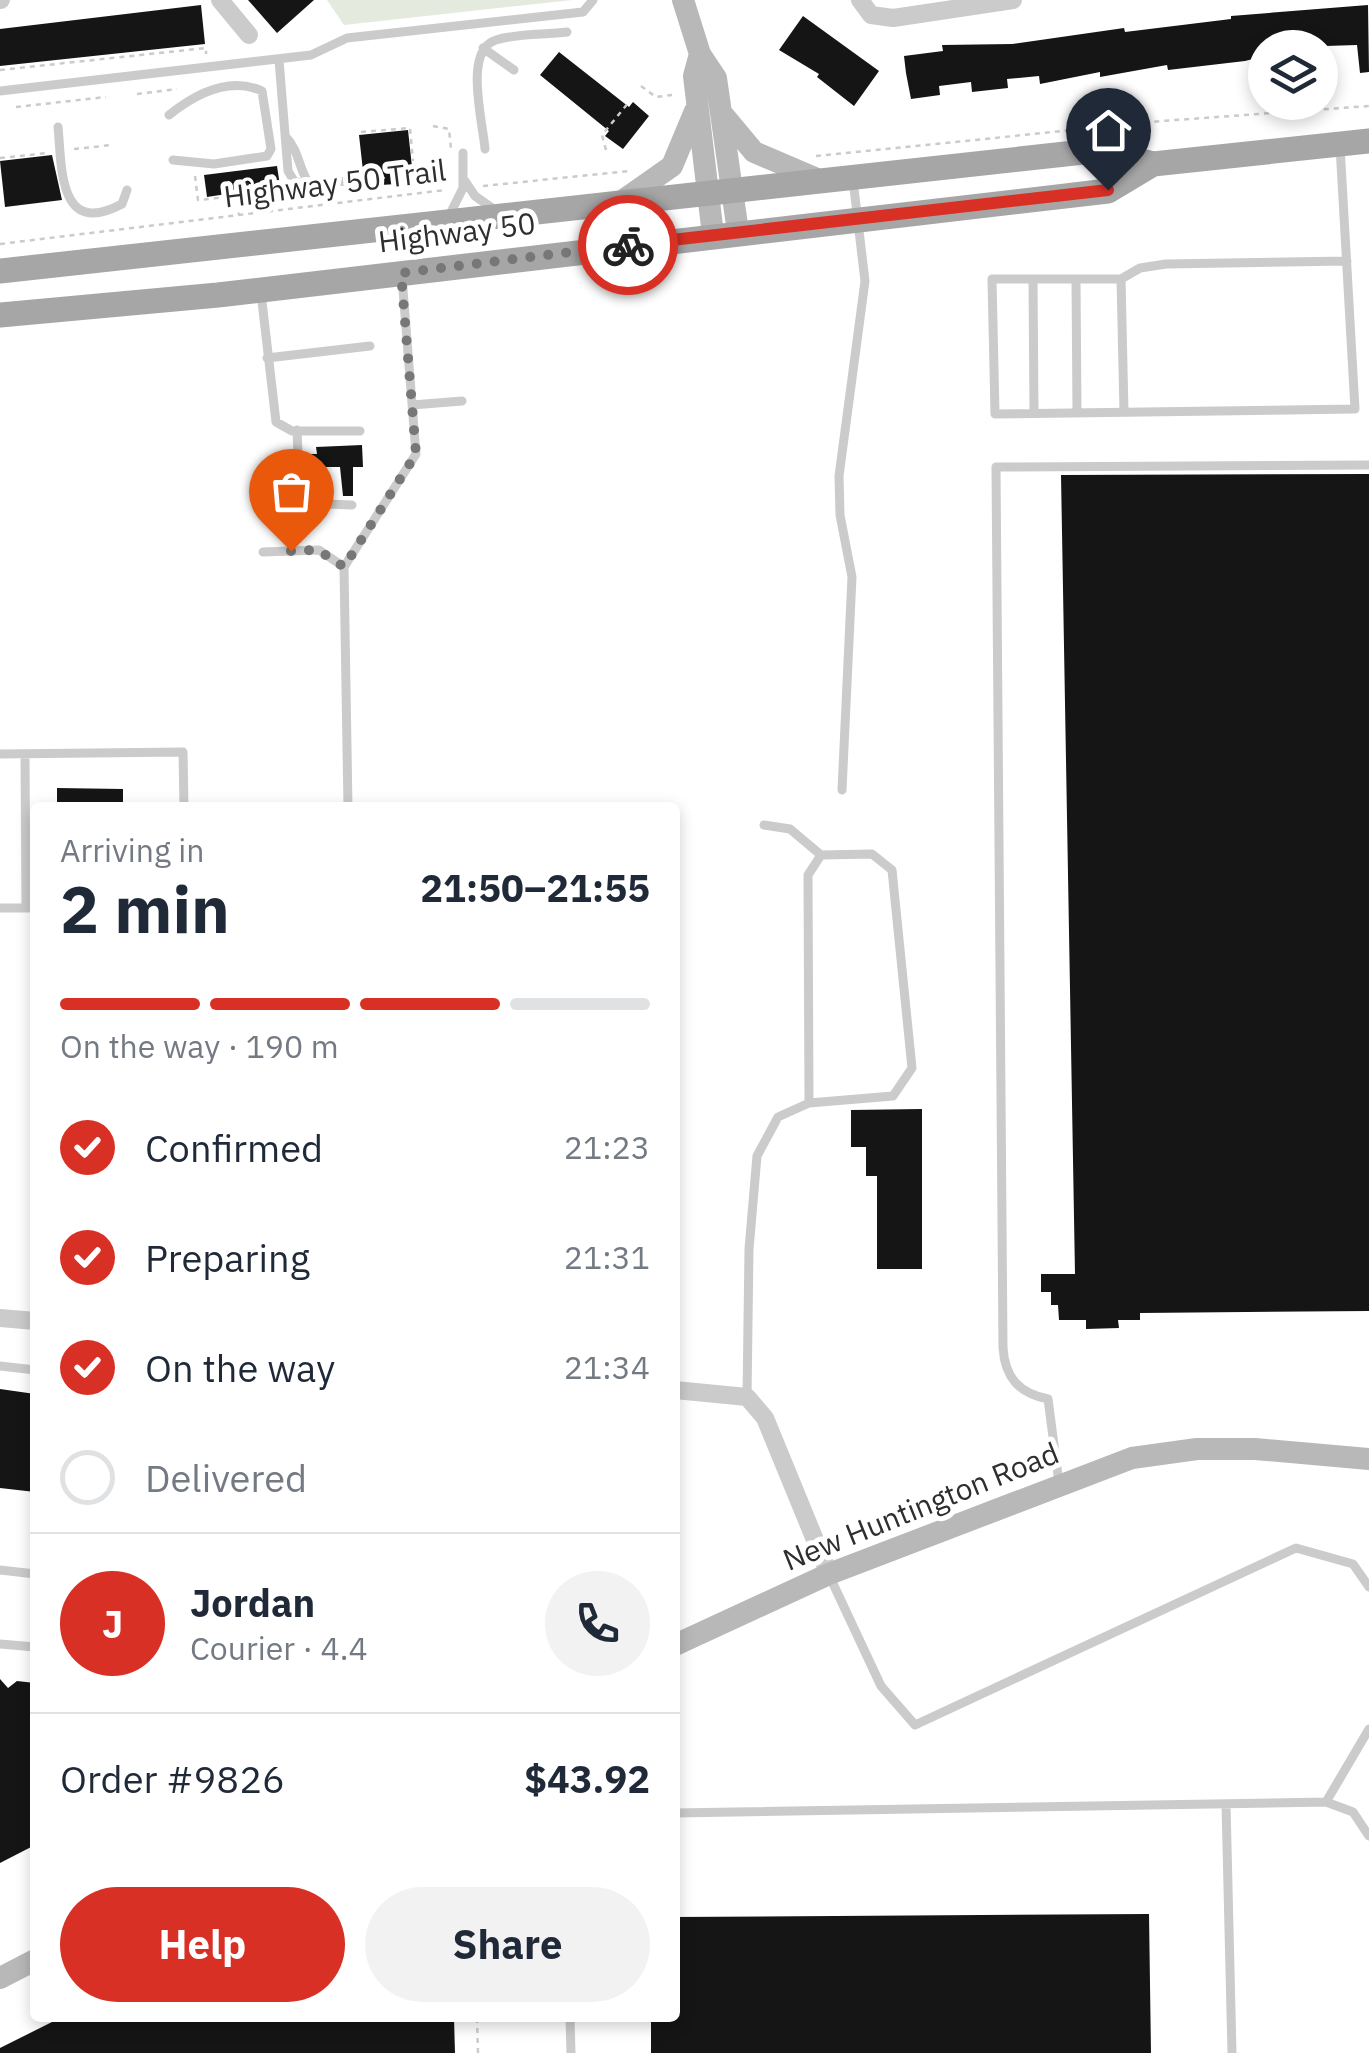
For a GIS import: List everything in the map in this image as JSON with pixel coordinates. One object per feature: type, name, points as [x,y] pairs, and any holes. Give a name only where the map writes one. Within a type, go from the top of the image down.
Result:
[{"type":"main road","name":"Highway 50","points":[[0,271],[1102,150],[1153,164],[1369,140]]},
{"type":"main road","name":"Highway 50","points":[[0,315],[260,290],[1108,190],[1153,164]]},
{"type":"street","points":[[220,0],[249,35]]},
{"type":"street","points":[[683,0],[700,54],[716,78],[720,192]]},
{"type":"street","points":[[860,0],[871,15],[892,18],[1013,0]]},
{"type":"street","points":[[700,54],[694,76],[697,103],[720,192],[726,233]]},
{"type":"street","points":[[618,204],[672,166],[697,103]]},
{"type":"street","points":[[720,110],[754,152],[822,181]]},
{"type":"street","points":[[0,1318],[30,1321]]},
{"type":"street","points":[[680,1390],[747,1397],[765,1418],[829,1574]]},
{"type":"street","name":"New Huntington Road","points":[[680,1643],[829,1574],[1132,1458],[1198,1449],[1326,1453],[1369,1459]]},
{"type":"street","points":[[0,1978],[30,1963]]},
{"type":"lane","points":[[0,92],[311,56],[347,38],[583,12],[593,0]]},
{"type":"lane","points":[[484,150],[476,65],[483,48],[502,39],[567,32]]},
{"type":"lane","points":[[483,48],[514,70]]},
{"type":"lane","points":[[278,60],[290,177],[299,184],[310,185],[377,178]]},
{"type":"lane","points":[[169,116],[182,104],[236,84],[262,90],[267,117],[267,156],[214,164],[174,160]]},
{"type":"lane","points":[[58,127],[64,187],[74,206],[84,210],[114,208],[122,204],[127,190]]},
{"type":"lane","points":[[1340,144],[1347,261],[1355,408],[995,414],[992,280],[1121,279],[1140,268],[1166,264],[1347,261]]},
{"type":"lane","points":[[443,224],[466,186],[463,152]]},
{"type":"lane","points":[[400,176],[427,172]]},
{"type":"lane","points":[[842,790],[852,578],[840,515],[839,476],[865,281],[853,178]]},
{"type":"lane","points":[[466,186],[486,205],[512,216]]},
{"type":"lane","points":[[348,802],[344,567],[416,454],[401,273]]},
{"type":"lane","points":[[1033,279],[1034,414]]},
{"type":"lane","points":[[1076,279],[1077,413]]},
{"type":"lane","points":[[1121,279],[1124,412]]},
{"type":"lane","points":[[260,290],[276,422],[298,430],[360,431]]},
{"type":"lane","points":[[267,358],[370,346]]},
{"type":"lane","points":[[412,405],[462,401]]},
{"type":"lane","points":[[298,430],[300,503]]},
{"type":"lane","points":[[1059,1484],[1048,1399],[1031,1395],[1012,1382],[1005,1369],[1003,1348],[996,468],[1369,464]]},
{"type":"lane","points":[[271,504],[352,504]]},
{"type":"lane","points":[[263,552],[318,550],[344,567]]},
{"type":"lane","points":[[0,754],[183,752],[184,802]]},
{"type":"lane","points":[[25,754],[30,882]]},
{"type":"lane","points":[[747,1397],[750,1250],[757,1156],[778,1117],[809,1103],[893,1096],[912,1068],[892,870],[872,854],[821,855],[790,829],[764,824]]},
{"type":"lane","points":[[809,1103],[808,875],[821,855]]},
{"type":"lane","points":[[0,908],[30,908]]},
{"type":"lane","points":[[0,1366],[30,1369]]},
{"type":"lane","points":[[829,1574],[881,1686],[915,1725],[1296,1548],[1354,1564],[1369,1587]]},
{"type":"lane","points":[[0,1570],[30,1573]]},
{"type":"lane","points":[[0,1644],[30,1647]]},
{"type":"lane","points":[[1326,1802],[1369,1729]]},
{"type":"lane","points":[[680,1813],[1326,1802],[1354,1812],[1369,1836]]},
{"type":"lane","points":[[1226,1804],[1232,2053]]},
{"type":"lane","points":[[570,2022],[571,2053]]},
{"type":"path","points":[[0,70],[206,48],[206,56],[215,56]]},
{"type":"path","points":[[641,86],[656,98],[672,96]]},
{"type":"path","points":[[137,94],[178,89]]},
{"type":"path","points":[[16,107],[106,97]]},
{"type":"path","points":[[606,150],[602,135],[629,102]]},
{"type":"path","points":[[361,132],[410,128],[414,168]]},
{"type":"path","points":[[68,150],[112,145]]},
{"type":"path","points":[[0,158],[54,152]]},
{"type":"path","points":[[194,169],[198,200],[237,196],[239,216]]},
{"type":"path","name":"Highway 50 Trail","points":[[0,244],[466,186],[642,170]]},
{"type":"path","points":[[478,2022],[478,2053]]},
{"type":"shaded area","points":[[327,0],[572,0],[344,25]]},
{"type":"building","points":[[248,0],[314,0],[277,33]]},
{"type":"building","points":[[201,5],[205,44],[0,66],[0,29]]},
{"type":"building","points":[[1368,5],[1369,72],[1360,73],[1357,45],[1338,46],[1338,30],[1248,30],[1245,61],[1168,70],[1167,65],[1100,77],[1100,72],[1040,84],[1039,76],[1007,79],[1008,88],[972,92],[971,82],[939,86],[940,95],[911,99],[904,56],[943,51],[942,45],[1012,44],[1231,16]]},
{"type":"building","points":[[803,16],[879,71],[854,106],[817,77],[819,74],[779,50]]},
{"type":"building","points":[[559,52],[629,107],[633,102],[649,116],[623,149],[605,136],[609,131],[540,75]]},
{"type":"building","points":[[408,130],[412,167],[394,170],[392,178],[397,184],[380,185],[385,178],[381,171],[363,171],[359,135]]},
{"type":"building","points":[[52,155],[62,200],[5,207],[0,161]]},
{"type":"building","points":[[277,166],[280,186],[207,197],[204,175]]},
{"type":"building","points":[[362,445],[363,467],[353,467],[353,496],[343,496],[340,467],[307,467],[306,454],[317,454],[316,447]]},
{"type":"building","points":[[1369,474],[1369,1311],[1140,1313],[1140,1320],[1118,1320],[1119,1328],[1086,1329],[1086,1320],[1059,1320],[1058,1305],[1051,1305],[1051,1292],[1041,1292],[1041,1274],[1075,1274],[1061,475]]},
{"type":"building","points":[[57,788],[123,789],[123,802],[57,802]]},
{"type":"building","points":[[922,1109],[922,1269],[877,1269],[877,1176],[866,1176],[866,1147],[851,1147],[851,1110]]},
{"type":"building","points":[[0,1389],[30,1393],[30,1491],[0,1488]]},
{"type":"building","points":[[0,1679],[8,1688],[17,1681],[30,1682],[30,1848],[0,1863]]},
{"type":"building","points":[[1149,1914],[1151,2053],[651,2053],[651,2022],[680,2022],[680,1917]]},
{"type":"building","points":[[52,2022],[454,2022],[455,2053],[0,2053],[0,2048]]},
{"type":"way so far","points":[[291,551],[318,550],[344,567],[416,454],[401,273],[628,245]]},
{"type":"route","points":[[628,245],[1108,190]]}]
